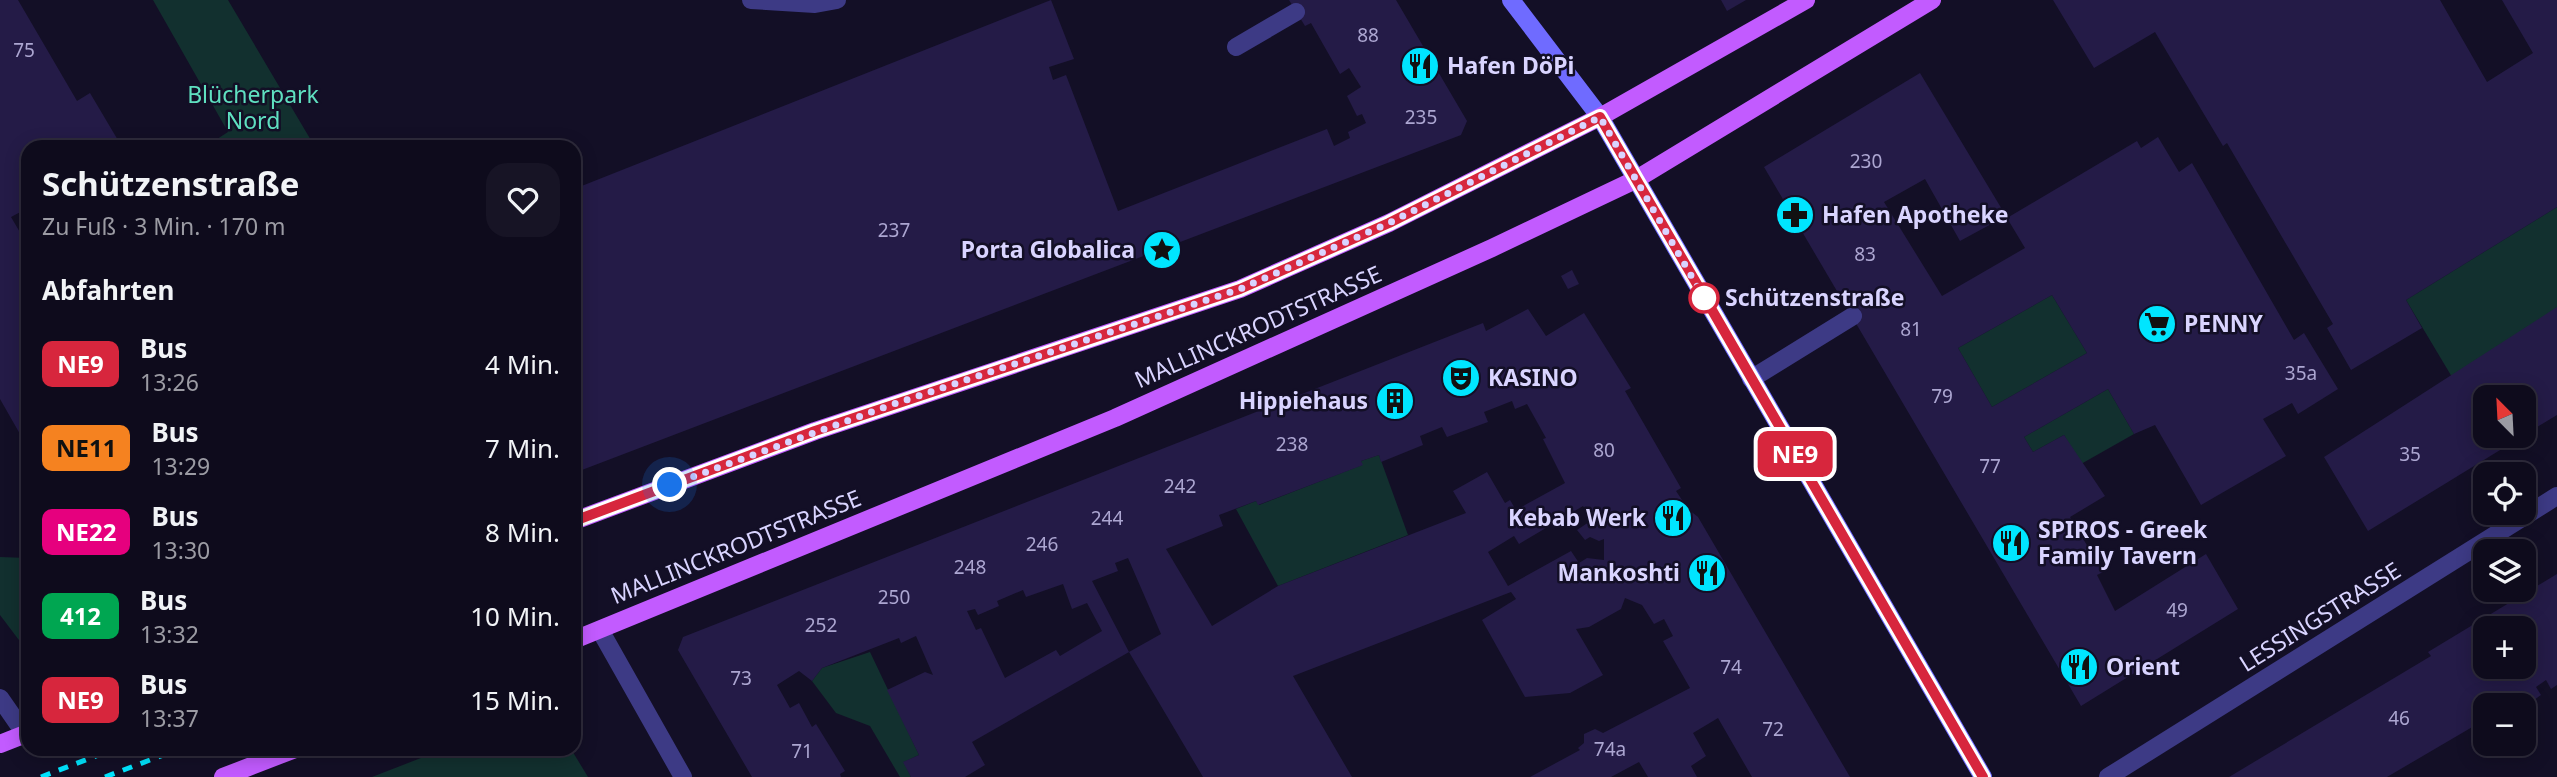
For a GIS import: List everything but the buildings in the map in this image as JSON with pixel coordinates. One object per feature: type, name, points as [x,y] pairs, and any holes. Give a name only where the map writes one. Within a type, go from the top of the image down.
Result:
[{"type":"main road","name":"MALLINCKRODTSTRASSE","points":[[581,518],[815,431],[1240,289],[1389,223],[1600,117],[1806,0]]},
{"type":"main road","name":"MALLINCKRODTSTRASSE","points":[[581,637],[1115,418],[1457,264],[1635,180],[1932,0]]},
{"type":"main road","points":[[0,744],[21,736]]},
{"type":"main road","points":[[223,777],[277,756]]},
{"type":"street","points":[[751,0],[815,4],[837,0]]},
{"type":"street","points":[[1511,0],[1600,117],[1983,777]]},
{"type":"street","points":[[1236,47],[1296,12]]},
{"type":"street","points":[[1751,379],[1853,316]]},
{"type":"street","name":"LESSINGSTRASSE","points":[[2108,777],[2557,496]]},
{"type":"street","points":[[600,630],[683,777]]},
{"type":"street","points":[[0,698],[21,727]]},
{"type":"green space","name":"Blücherpark Nord","points":[[153,0],[228,0],[311,140],[216,140],[228,132]]},
{"type":"green space","points":[[2557,207],[2557,313],[2452,377],[2406,300]]},
{"type":"green space","points":[[2052,295],[2087,353],[1992,407],[1958,348]]},
{"type":"green space","points":[[2108,389],[2134,434],[2081,464],[2064,435],[2033,452],[2024,437]]},
{"type":"green space","points":[[1379,455],[1408,535],[1278,586],[1236,509],[1256,501],[1259,505],[1362,465],[1361,461]]},
{"type":"green space","points":[[0,557],[21,558],[21,643],[0,615]]},
{"type":"green space","points":[[870,652],[919,755],[904,762],[911,777],[900,777],[870,726],[836,713],[812,681],[822,668]]},
{"type":"green space","points":[[426,756],[575,756],[588,777],[372,777]]},
{"type":"railway","points":[[41,777],[96,756]]},
{"type":"railway","points":[[105,777],[160,756]]},
{"type":"bus line","name":"NE9","points":[[581,518],[815,431],[1240,289],[1389,223],[1600,117],[1983,777]]},
{"type":"place","name":"Hafen DöPi","points":[[1420,66]]},
{"type":"place","name":"Hafen Apotheke","points":[[1795,215]]},
{"type":"place","name":"Porta Globalica","points":[[1162,250]]},
{"type":"place","name":"Schützenstraße","points":[[1704,298]]},
{"type":"place","name":"PENNY","points":[[2157,324]]},
{"type":"place","name":"KASINO","points":[[1461,378]]},
{"type":"place","name":"Hippiehaus","points":[[1395,401]]},
{"type":"place","name":"Kebab Werk","points":[[1673,518]]},
{"type":"place","name":"SPIROS - Greek Family Tavern","points":[[2011,543]]},
{"type":"place","name":"Mankoshti","points":[[1707,573]]},
{"type":"place","name":"Orient","points":[[2079,667]]},
{"type":"route","points":[[670,485],[815,431],[1240,289],[1389,223],[1600,117],[1704,298]]}]
